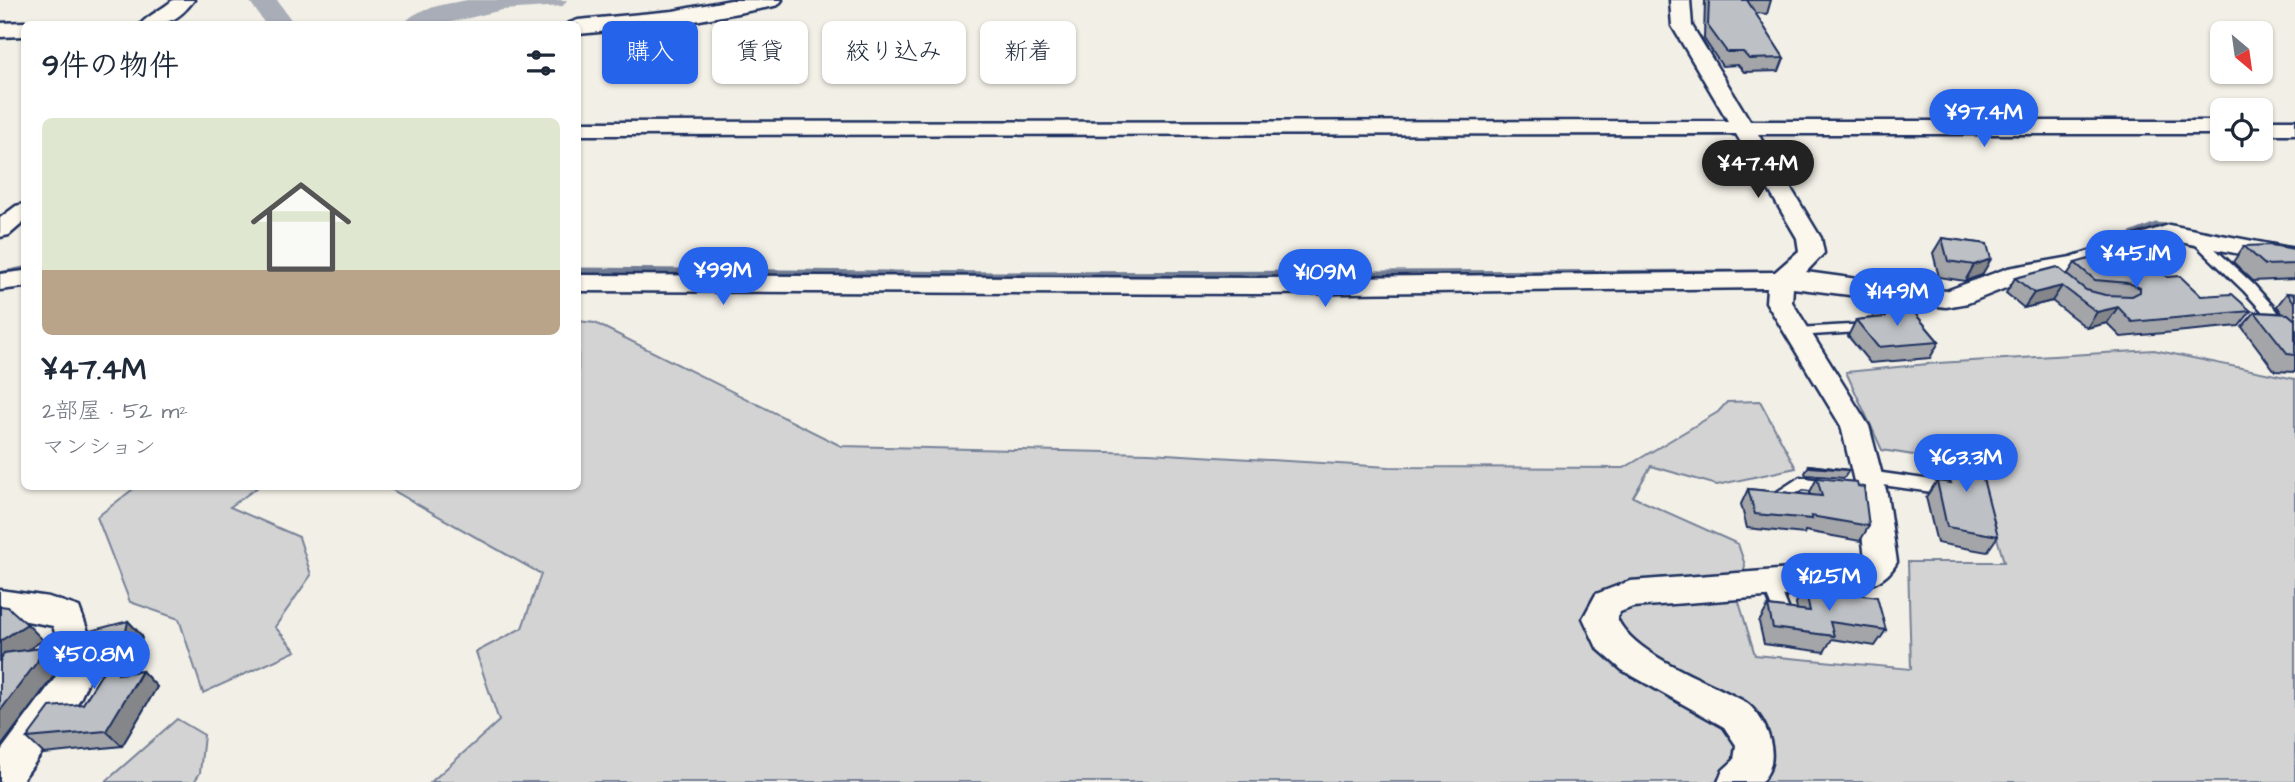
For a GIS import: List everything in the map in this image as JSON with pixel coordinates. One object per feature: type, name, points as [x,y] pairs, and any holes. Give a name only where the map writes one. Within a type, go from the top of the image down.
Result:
[{"type":"street","points":[[155,21],[184,0]]},
{"type":"street","points":[[581,27],[673,19],[770,0]]},
{"type":"street","points":[[1680,0],[1682,26],[1809,238],[1812,253],[1788,276],[1779,302],[1855,426],[1862,486],[1881,562],[1869,573],[1846,578],[1630,594],[1608,603],[1601,618],[1609,638],[1634,660],[1737,716],[1754,743],[1752,767],[1736,782]]},
{"type":"street","points":[[0,30],[21,29]]},
{"type":"street","points":[[581,129],[2210,127]]},
{"type":"street","points":[[2273,127],[2295,127]]},
{"type":"street","points":[[0,230],[21,213]]},
{"type":"street","points":[[581,283],[1271,286],[1788,276],[1946,299],[1959,297],[2017,274],[2050,273],[2169,232],[2295,257]]},
{"type":"street","points":[[0,282],[21,279]]},
{"type":"street","points":[[0,603],[49,610],[67,617],[77,648],[78,666],[68,688],[0,782]]},
{"type":"lane","points":[[2195,237],[2249,288],[2295,339]]},
{"type":"lane","points":[[1797,332],[1868,328]]},
{"type":"lane","points":[[1782,496],[1800,483],[1932,486]]},
{"type":"lane","points":[[1771,585],[1783,615]]},
{"type":"shaded area","points":[[581,321],[595,323],[841,446],[1149,453],[1389,467],[1624,468],[1718,412],[1727,402],[1760,401],[1796,468],[1717,485],[1651,466],[1633,497],[1738,544],[1745,565],[1739,602],[1755,655],[1911,669],[1908,562],[2004,562],[1976,465],[1882,450],[1846,372],[1938,363],[2154,350],[2295,379],[2295,782],[431,782],[499,721],[476,652],[522,628],[541,574],[392,490],[581,490]]},
{"type":"shaded area","points":[[132,490],[254,490],[230,507],[299,537],[311,575],[275,627],[296,651],[203,693],[179,619],[130,602],[97,517]]},
{"type":"shaded area","points":[[177,719],[204,735],[200,773],[194,782],[105,782]]},
{"type":"building","points":[[1709,0],[1747,0],[1784,58],[1749,59],[1743,52],[1727,52],[1708,26]]},
{"type":"building","points":[[1942,238],[1987,244],[1991,259],[1974,265],[1948,261]]},
{"type":"building","points":[[2271,245],[2294,249],[2295,264],[2265,265],[2244,246]]},
{"type":"building","points":[[2140,253],[2167,277],[2180,276],[2201,296],[2232,294],[2251,311],[2132,322],[2118,307],[2097,312],[2062,286],[2034,293],[2015,278],[2057,267],[2086,290],[2105,295],[2132,296],[2140,292],[2140,288],[2129,283],[2095,280],[2075,263],[2096,257]]},
{"type":"building","points":[[2287,293],[2295,294],[2295,303]]},
{"type":"building","points":[[1907,304],[1939,342],[1878,347],[1856,320],[1886,317],[1883,308],[1878,306]]},
{"type":"building","points":[[2255,312],[2288,314],[2295,320],[2295,355],[2288,354]]},
{"type":"building","points":[[1941,446],[1976,452],[1998,536],[1947,527],[1937,481],[1951,483],[1949,476],[1953,470],[1945,462]]},
{"type":"building","points":[[1809,465],[1849,470],[1810,467]]},
{"type":"building","points":[[1817,478],[1857,482],[1858,486],[1864,487],[1869,526],[1811,516],[1812,519],[1755,514],[1748,489],[1822,496]]},
{"type":"building","points":[[1805,587],[1877,597],[1886,630],[1830,622],[1834,636],[1773,628],[1768,606],[1810,611]]},
{"type":"building","points":[[0,606],[8,607],[27,624],[0,641]]},
{"type":"building","points":[[128,621],[118,674],[142,671],[106,731],[27,738],[50,707],[83,704],[118,647],[80,657],[86,632]]},
{"type":"building","points":[[42,648],[37,662],[0,711],[0,661],[4,653]]},
{"type":"waterway","points":[[263,0],[277,21]]},
{"type":"waterway","points":[[427,21],[447,13],[502,1],[553,0]]},
{"type":"waterway","points":[[2103,247],[2156,226],[2174,228]]},
{"type":"waterway","points":[[0,275],[21,271]]},
{"type":"waterway","points":[[581,271],[995,275],[1778,273]]}]
